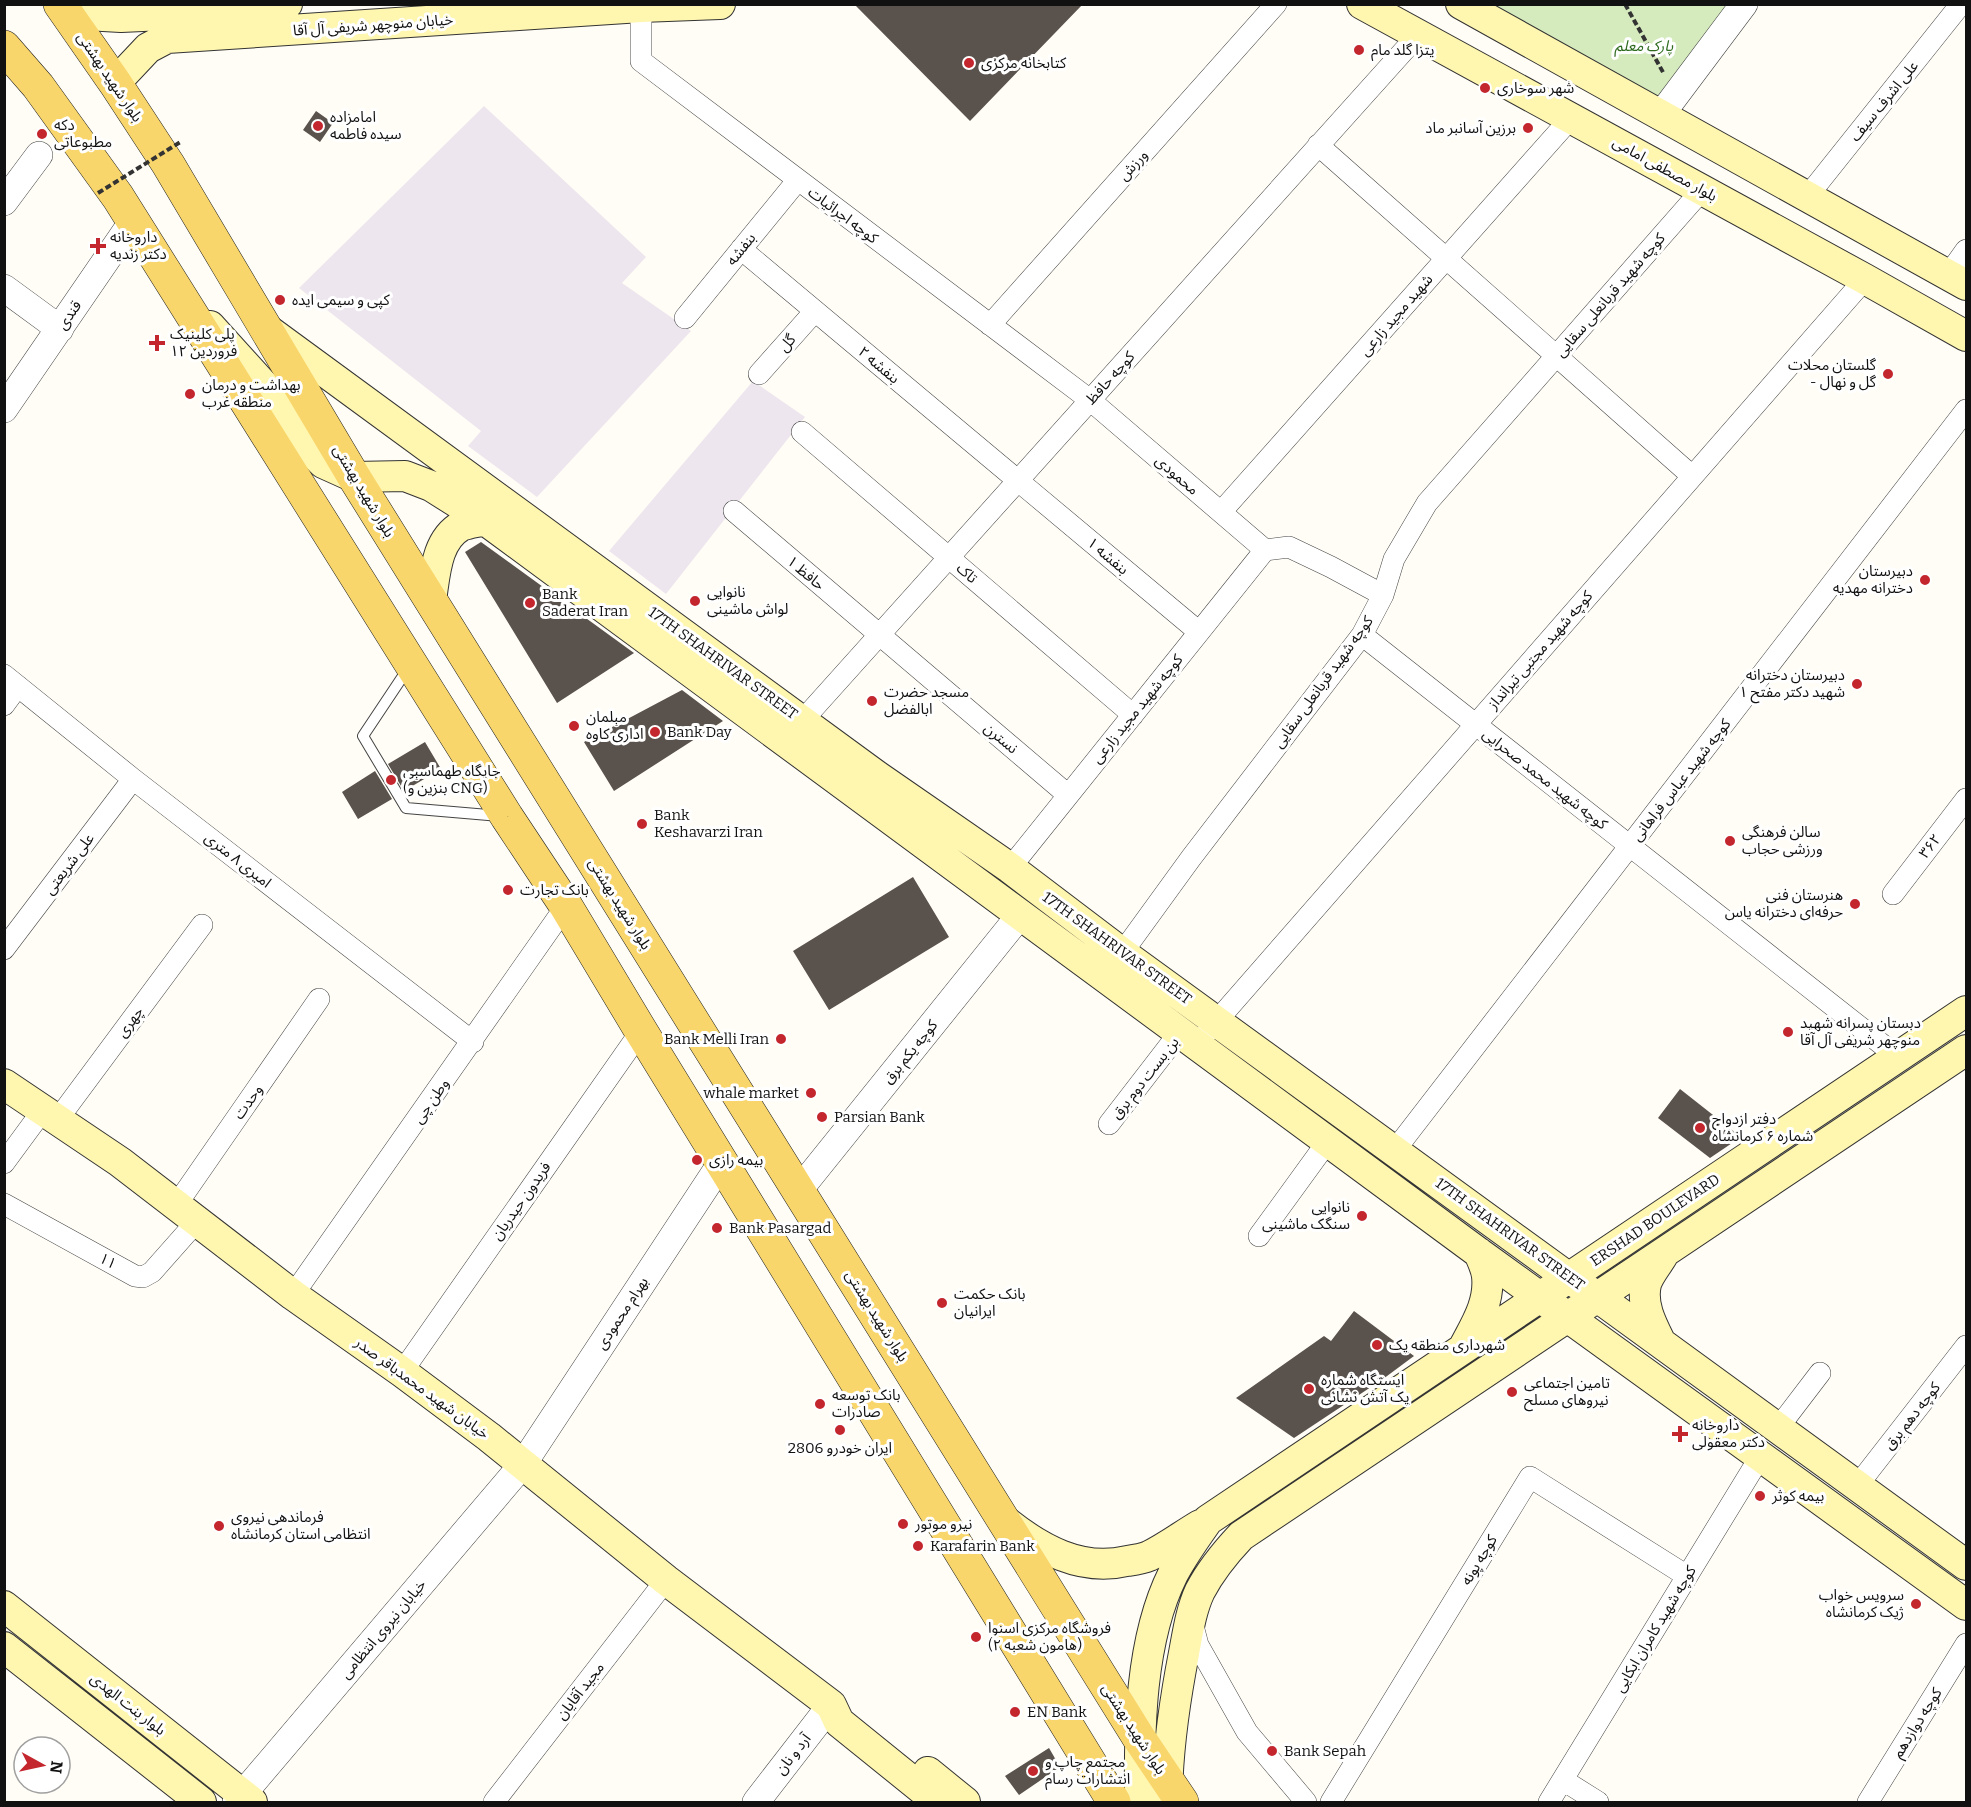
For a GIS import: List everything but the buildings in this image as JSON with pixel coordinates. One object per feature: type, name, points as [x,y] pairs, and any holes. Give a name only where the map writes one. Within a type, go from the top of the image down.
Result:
[{"type":"main road","name":"خیابان منوچهر شریفی آل آقا","points":[[64,9],[121,17],[286,4]]},
{"type":"main road","name":"خیابان منوچهر شریفی آل آقا","points":[[115,83],[148,48],[167,38],[641,6],[720,4]]},
{"type":"main road","name":"بلوار مصطفی امامی","points":[[1362,4],[1966,336]]},
{"type":"main road","points":[[1461,4],[1668,105],[1807,197],[1957,280]]},
{"type":"main road","name":"بلوار شهید بهشتی","points":[[64,9],[168,164],[354,477],[1066,1619],[1172,1795]]},
{"type":"main road","points":[[6,53],[38,86],[118,197],[507,817],[566,906],[1114,1803]]},
{"type":"main road","points":[[171,284],[268,390],[311,451],[323,463],[354,477]]},
{"type":"main road","name":"17TH SHAHRIVAR STREET","points":[[268,330],[802,721],[1010,868],[1122,953],[1966,1565]]},
{"type":"main road","name":"17TH SHAHRIVAR STREET","points":[[354,477],[405,476],[431,486],[485,520],[1479,1253],[1966,1605]]},
{"type":"main road","points":[[431,600],[438,558],[448,538],[461,526],[485,520]]},
{"type":"main road","name":"ERSHAD BOULEVARD","points":[[1140,1803],[1139,1738],[1144,1682],[1155,1624],[1173,1573],[1208,1520],[1966,1011]]},
{"type":"main road","points":[[1172,1795],[1170,1736],[1191,1617],[1200,1592],[1215,1565],[1241,1536],[1966,1050]]},
{"type":"main road","name":"خیابان شهید محمدباقر صدر","points":[[4,1084],[187,1212],[293,1295],[402,1372],[523,1464],[666,1580],[831,1705],[839,1722],[938,1803]]},
{"type":"main road","points":[[1464,1346],[1481,1316],[1487,1293],[1487,1274],[1479,1253]]},
{"type":"main road","points":[[1661,1343],[1650,1321],[1644,1297],[1646,1282],[1664,1254]]},
{"type":"main road","points":[[1350,1424],[1368,1452]]},
{"type":"main road","points":[[1003,1519],[1029,1540],[1061,1556],[1096,1564],[1147,1557],[1208,1520]]},
{"type":"main road","name":"بلوار بنت الهدی","points":[[4,1606],[243,1800]]},
{"type":"main road","points":[[1019,1646],[1046,1641],[1066,1619]]},
{"type":"main road","points":[[4,1647],[201,1803]]},
{"type":"main road","name":"خیابان شهید محمدباقر صدر","points":[[831,1705],[849,1708],[965,1803]]},
{"type":"street","name":"ورزش","points":[[990,325],[1276,4]]},
{"type":"street","points":[[1668,105],[1744,4]]},
{"type":"street","name":"علی اشرف سیف","points":[[1807,197],[1961,4]]},
{"type":"street","name":"کوچه اجرائیات","points":[[641,6],[641,61],[1090,400]]},
{"type":"street","name":"کوچه حافظ","points":[[802,721],[1418,35]]},
{"type":"street","name":"شهید مجید زارعی","points":[[1221,512],[1571,118]]},
{"type":"street","points":[[1318,145],[1692,476]]},
{"type":"street","points":[[4,202],[39,155]]},
{"type":"street","name":"بنفشه","points":[[685,318],[797,181]]},
{"type":"street","name":"کوچه شهید قربانعلی سقایی","points":[[1122,953],[1191,858],[1362,634],[1383,595],[1394,559],[1427,503],[1702,190]]},
{"type":"street","name":"قندی","points":[[4,409],[133,221]]},
{"type":"street","name":"بنفشه ۲","points":[[741,249],[1018,480]]},
{"type":"street","points":[[1957,280],[1966,250]]},
{"type":"street","name":"کوچه شهید مجتبی تیرانداز","points":[[1216,1021],[1865,279]]},
{"type":"street","points":[[4,288],[60,329]]},
{"type":"street","name":"گل","points":[[759,374],[815,311]]},
{"type":"street","name":"محمودی","points":[[1090,400],[1265,550]]},
{"type":"street","name":"کوچه شهید عباس فراهانی","points":[[1395,1150],[1966,410]]},
{"type":"street","name":"تاک","points":[[802,432],[1133,715]]},
{"type":"street","name":"بنفشه ۱","points":[[1018,480],[1199,632]]},
{"type":"street","name":"حافظ ۱","points":[[734,511],[879,635]]},
{"type":"street","points":[[1265,550],[1289,547],[1383,595]]},
{"type":"street","name":"کوچه شهید مجید زارعی","points":[[1010,868],[1265,550]]},
{"type":"street","name":"کوچه شهید محمد صحرایی","points":[[1362,634],[1898,1057]]},
{"type":"street","name":"نسترن","points":[[879,635],[1068,795]]},
{"type":"street","points":[[4,705],[11,681]]},
{"type":"street","name":"امیری ۸ متری","points":[[11,681],[133,779],[473,1042]]},
{"type":"street","name":"علی شریعتی","points":[[4,949],[133,779]]},
{"type":"street","name":"۳۶۲","points":[[1893,894],[1966,799]]},
{"type":"street","name":"وطن چی","points":[[293,1295],[473,1042],[566,906]]},
{"type":"street","name":"کوچه یکم برق","points":[[799,1190],[1021,914]]},
{"type":"street","name":"چهری","points":[[4,1163],[50,1114],[202,925]]},
{"type":"street","name":"وحدت","points":[[187,1212],[319,999]]},
{"type":"street","name":"بن بست دوم برق","points":[[1109,1124],[1189,1038],[1216,1021]]},
{"type":"street","name":"فریدون حیدریان","points":[[402,1372],[641,1031]]},
{"type":"street","points":[[1259,1236],[1328,1141]]},
{"type":"street","name":"بهرام محمودی","points":[[523,1464],[722,1162]]},
{"type":"street","name":"۱۱","points":[[4,1204],[135,1276],[142,1277],[152,1272],[187,1212]]},
{"type":"street","name":"کوچه دهم برق","points":[[1857,1486],[1966,1346]]},
{"type":"street","points":[[1778,1428],[1820,1373]]},
{"type":"street","name":"کوچه شهید کامران ابکایی","points":[[1549,1803],[1760,1456]]},
{"type":"street","name":"خیابان نیروی انتظامی","points":[[243,1800],[523,1464]]},
{"type":"street","name":"کوچه پونه","points":[[1331,1803],[1530,1477],[1687,1576]]},
{"type":"street","name":"مجید آقایان","points":[[494,1803],[666,1580]]},
{"type":"street","points":[[1191,1617],[1198,1645],[1247,1732],[1306,1803]]},
{"type":"street","name":"کوچه دوازدهم","points":[[1868,1803],[1966,1644]]},
{"type":"street","name":"آرد و نان","points":[[756,1803],[831,1705]]},
{"type":"street","points":[[1563,1780],[1598,1803]]},
{"type":"lane","points":[[411,664],[363,736],[406,807],[507,817]]},
{"type":"path","points":[[1625,4],[1668,105]]},
{"type":"path","points":[[98,193],[182,141]]},
{"type":"shaded area","points":[[484,106],[646,257],[622,283],[691,331],[537,497],[468,446],[481,431],[299,288]]},
{"type":"shaded area","points":[[753,381],[805,417],[666,594],[609,551]]},
{"type":"green space","name":"پارک معلم","points":[[1495,5],[1727,5],[1656,100]]},
{"type":"place","name":"یتزا گلد مام","points":[[1359,50]]},
{"type":"place","name":"کتابخانه مرکزی","points":[[969,63]]},
{"type":"place","name":"شهر سوخاری","points":[[1485,88]]},
{"type":"place","name":"امامزاده سیده فاطمه","points":[[318,126]]},
{"type":"place","name":"برزین آسانبر ماد","points":[[1528,128]]},
{"type":"place","name":"دکه مطبوعاتی","points":[[42,134]]},
{"type":"place","name":"داروخانه دکتر زندیه","points":[[98,246]]},
{"type":"place","name":"کپی و سیمی ایده","points":[[280,300]]},
{"type":"place","name":"پلی کلینیک ۱۲ فروردین","points":[[157,343]]},
{"type":"place","name":"گلستان محلات - گل و نهال","points":[[1888,374]]},
{"type":"place","name":"بهداشت و درمان منطقه غرب","points":[[190,394]]},
{"type":"place","name":"دبیرستان دخترانه مهدیه","points":[[1925,580]]},
{"type":"place","name":"نانوایی لواش ماشینی","points":[[695,601]]},
{"type":"place","name":"Bank Saderat Iran","points":[[530,603]]},
{"type":"place","name":"دبیرستان دخترانه شهید دکتر مفتح ۱","points":[[1857,684]]},
{"type":"place","name":"مسجد حضرت ابالفضل","points":[[872,701]]},
{"type":"place","name":"مبلمان اداری کاوه","points":[[574,726]]},
{"type":"place","name":"Bank Day","points":[[655,732]]},
{"type":"place","name":"جایگاه طهماسبی (بنزین و CNG)","points":[[391,780]]},
{"type":"place","name":"Bank Keshavarzi Iran","points":[[642,824]]},
{"type":"place","name":"سالن فرهنگی ورزشی حجاب","points":[[1730,841]]},
{"type":"place","name":"بانک تجارت","points":[[508,890]]},
{"type":"place","name":"هنرستان فنی حرفه‌ای دخترانه یاس","points":[[1855,904]]},
{"type":"place","name":"دبستان پسرانه شهید منوچهر شریفی آل آقا","points":[[1788,1032]]},
{"type":"place","name":"Bank Melli Iran","points":[[781,1039]]},
{"type":"place","name":"whale market","points":[[811,1093]]},
{"type":"place","name":"Parsian Bank","points":[[822,1117]]},
{"type":"place","name":"دفتر ازدواج شماره ۶ کرمانشاه","points":[[1700,1128]]},
{"type":"place","name":"بیمه رازی","points":[[697,1160]]},
{"type":"place","name":"نانوایی سنگک ماشینی","points":[[1362,1216]]},
{"type":"place","name":"Bank Pasargad","points":[[717,1228]]},
{"type":"place","name":"بانک حکمت ایرانیان","points":[[942,1303]]},
{"type":"place","name":"شهرداری منطقه یک","points":[[1377,1345]]},
{"type":"place","name":"ایستگاه شماره یک آتش نشانی","points":[[1309,1389]]},
{"type":"place","name":"تامین اجتماعی نیروهای مسلح","points":[[1512,1392]]},
{"type":"place","name":"بانک توسعه صادرات","points":[[820,1404]]},
{"type":"place","name":"ایران خودرو 2806","points":[[840,1430]]},
{"type":"place","name":"داروخانه دکتر معقولی","points":[[1680,1434]]},
{"type":"place","name":"بیمه کوثر","points":[[1760,1496]]},
{"type":"place","name":"نیرو موتور","points":[[903,1524]]},
{"type":"place","name":"فرماندهی نیروی انتظامی استان کرمانشاه","points":[[219,1526]]},
{"type":"place","name":"Karafarin Bank","points":[[918,1546]]},
{"type":"place","name":"سرویس خواب ژیک کرمانشاه","points":[[1916,1604]]},
{"type":"place","name":"فروشگاه مرکزی اسنوا (هامون شعبه ۲)","points":[[976,1637]]},
{"type":"place","name":"EN Bank","points":[[1015,1712]]},
{"type":"place","name":"Bank Sepah","points":[[1272,1751]]},
{"type":"place","name":"مجتمع چاپ و انتشارات رسام","points":[[1033,1771]]}]
